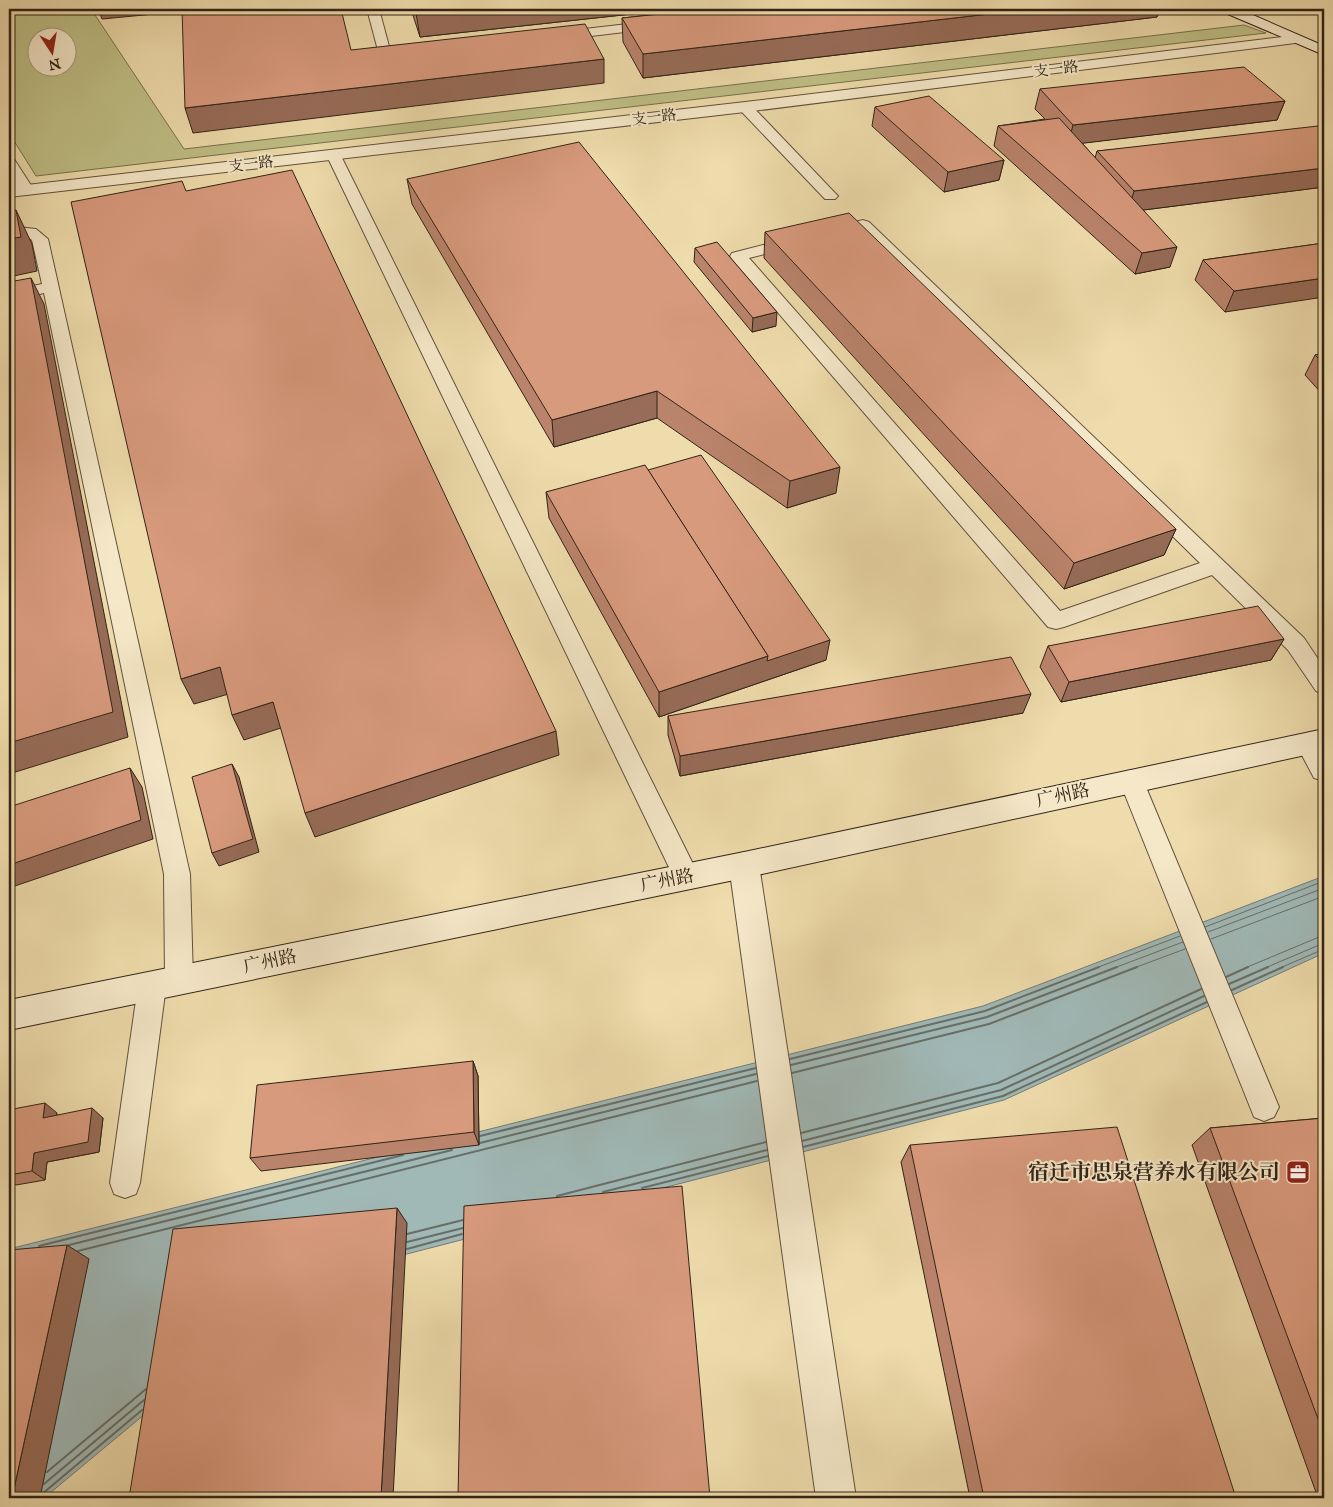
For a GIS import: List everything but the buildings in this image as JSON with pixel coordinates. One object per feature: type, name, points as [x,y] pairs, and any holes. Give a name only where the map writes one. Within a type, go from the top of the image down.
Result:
[{"type":"street","points":[[1228,9],[1324,51]]},
{"type":"street","name":"支一路","points":[[9,192],[745,107],[1298,39]]},
{"type":"street","points":[[1317,742],[1324,770]]},
{"type":"street","name":"广州路","points":[[9,1015],[744,865],[1131,780],[1317,742]]},
{"type":"street","points":[[744,865],[836,1498]]},
{"type":"lane","points":[[373,9],[385,55],[424,50]]},
{"type":"lane","points":[[542,38],[670,24]]},
{"type":"lane","points":[[745,107],[830,196]]},
{"type":"lane","points":[[332,154],[686,876]]},
{"type":"lane","points":[[9,162],[26,190]]},
{"type":"lane","points":[[1216,566],[1056,621],[738,256],[863,225],[1216,566],[1296,644],[1324,685]]},
{"type":"lane","points":[[9,232],[30,231],[37,234],[40,239],[177,874],[165,983],[125,1183]]},
{"type":"lane","points":[[9,296],[51,287]]},
{"type":"lane","points":[[1131,780],[1264,1106]]},
{"type":"green space","points":[[9,9],[91,9],[184,149],[1244,25],[1266,33],[36,176],[9,133]]},
{"type":"water","points":[[1324,876],[1324,953],[1004,1100],[306,1280],[44,1498],[9,1498],[9,1249],[983,1006]]},
{"type":"place","name":"宿迁市思泉营养水有限公司","points":[[1298,1172]]}]
